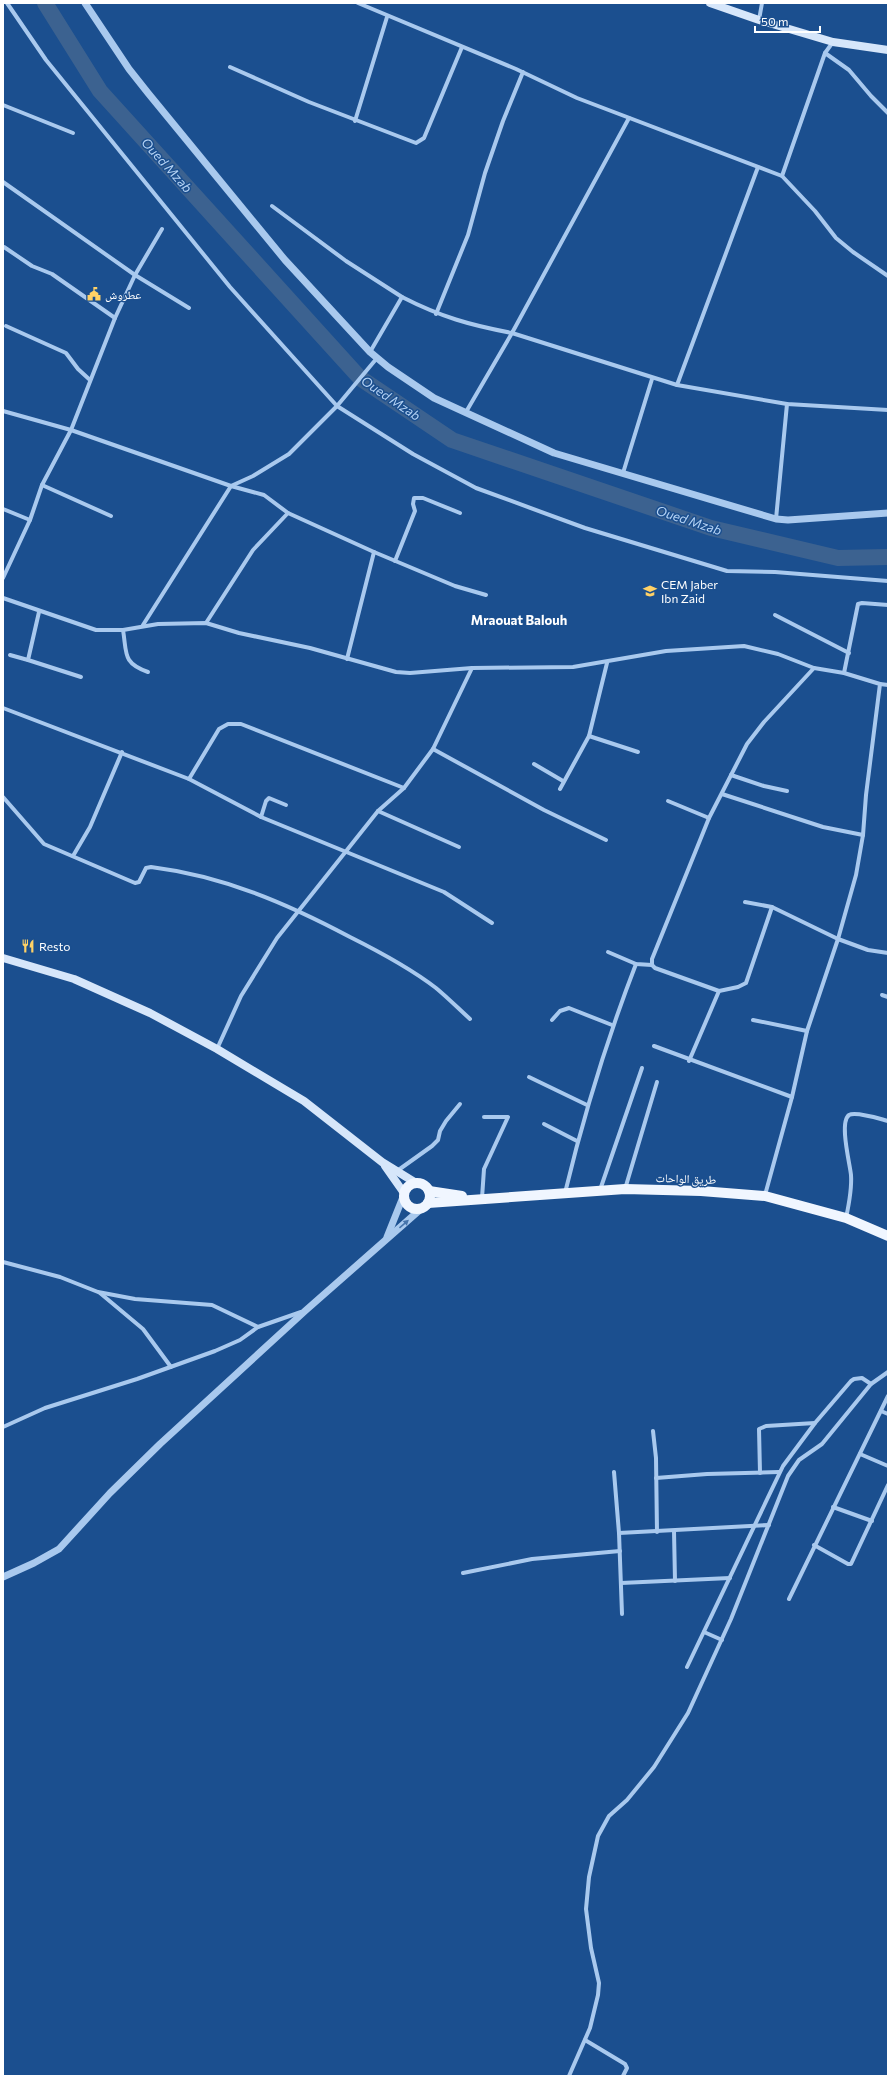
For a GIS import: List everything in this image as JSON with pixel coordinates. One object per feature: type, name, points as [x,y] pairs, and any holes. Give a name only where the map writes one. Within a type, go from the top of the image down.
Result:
[{"type":"main road","points":[[710,3],[759,20],[833,42],[888,50]]},
{"type":"main road","points":[[3,958],[74,979],[150,1013],[217,1049],[304,1101],[348,1137],[381,1161],[416,1183],[424,1185],[429,1191],[479,1198]]},
{"type":"main road","points":[[381,1161],[404,1195],[410,1207],[479,1198]]},
{"type":"main road","points":[[404,1195],[408,1186],[416,1183]]},
{"type":"main road","name":"طريق الواحات","points":[[479,1198],[625,1189],[701,1191],[765,1196],[846,1218],[888,1236]]},
{"type":"main road","points":[[425,1205],[429,1191]]},
{"type":"street","points":[[7,3],[46,60],[230,287],[337,406],[413,454],[476,488],[585,528],[727,571],[775,572],[888,581]]},
{"type":"street","points":[[85,3],[129,69],[285,260],[370,352],[434,398],[554,453],[776,519],[788,520],[888,513]]},
{"type":"street","points":[[358,3],[523,72],[577,98],[782,176],[815,211],[836,238],[853,252],[888,276]]},
{"type":"street","points":[[759,20],[762,3]]},
{"type":"street","points":[[355,121],[387,16]]},
{"type":"street","points":[[782,176],[825,53],[833,42]]},
{"type":"street","points":[[230,67],[355,121],[408,142],[416,143],[422,141],[462,47]]},
{"type":"street","points":[[825,53],[849,70],[888,113]]},
{"type":"street","points":[[436,314],[468,235],[485,173],[503,121],[523,72]]},
{"type":"street","points":[[3,105],[73,133]]},
{"type":"street","points":[[466,412],[512,333],[629,118]]},
{"type":"street","points":[[677,385],[758,167]]},
{"type":"street","points":[[3,182],[135,275],[189,308]]},
{"type":"street","points":[[272,206],[346,261],[402,297],[436,314],[471,326],[512,333],[652,379],[677,385],[787,404],[888,410]]},
{"type":"street","points":[[3,578],[30,520],[42,485],[71,430],[115,318],[135,275],[162,229]]},
{"type":"street","points":[[4,247],[32,266],[52,274],[115,318]]},
{"type":"street","points":[[370,352],[402,297]]},
{"type":"street","points":[[6,326],[66,353],[78,369],[90,380]]},
{"type":"street","points":[[143,625],[231,486],[253,476],[289,454],[337,406],[377,358]]},
{"type":"street","points":[[623,473],[652,379]]},
{"type":"street","points":[[776,519],[787,404]]},
{"type":"street","points":[[3,411],[71,430],[231,486],[264,495],[288,513],[374,552],[455,586],[486,595]]},
{"type":"street","points":[[42,485],[110,516]]},
{"type":"street","points":[[395,561],[415,512],[413,504],[414,498],[423,498],[460,513]]},
{"type":"street","points":[[3,509],[30,520]]},
{"type":"street","points":[[206,623],[253,550],[288,513]]},
{"type":"street","points":[[347,659],[374,552]]},
{"type":"street","points":[[3,598],[39,612],[96,630],[123,630],[143,625],[206,623],[239,633],[310,648],[396,672],[410,673],[472,668],[573,667],[607,663],[666,651],[744,646],[778,654],[814,668],[844,673],[888,685]]},
{"type":"street","points":[[844,673],[858,604],[888,605]]},
{"type":"street","points":[[28,660],[39,612]]},
{"type":"street","points":[[774,615],[849,653]]},
{"type":"street","points":[[123,630],[128,661],[135,668],[148,672]]},
{"type":"street","points":[[10,655],[82,677]]},
{"type":"street","points":[[560,789],[563,781],[589,736],[607,663]]},
{"type":"street","points":[[217,1049],[241,996],[260,962],[298,911],[378,811],[404,788],[433,749],[472,668]]},
{"type":"street","points":[[652,965],[652,960],[709,818],[730,775],[747,744],[764,722],[814,668]]},
{"type":"street","points":[[765,1196],[792,1097],[807,1032],[838,939],[856,875],[863,835],[866,795],[880,684]]},
{"type":"street","points":[[3,708],[122,752],[189,779],[261,817],[444,892],[492,923]]},
{"type":"street","points":[[189,779],[219,729],[223,725],[235,724],[262,731],[404,788]]},
{"type":"street","points":[[589,736],[638,752]]},
{"type":"street","points":[[433,749],[544,810],[606,840]]},
{"type":"street","points":[[72,856],[90,828],[122,752]]},
{"type":"street","points":[[534,764],[563,781]]},
{"type":"street","points":[[730,775],[764,786],[787,791]]},
{"type":"street","points":[[722,794],[823,827],[863,835]]},
{"type":"street","points":[[3,797],[44,844],[135,884],[139,882],[146,868],[190,872],[234,885],[298,911],[383,954],[437,989],[470,1019]]},
{"type":"street","points":[[261,817],[266,801],[269,798],[286,805]]},
{"type":"street","points":[[668,801],[709,818]]},
{"type":"street","points":[[378,811],[459,847]]},
{"type":"street","points":[[745,902],[772,907],[838,939],[868,950],[888,953]]},
{"type":"street","points":[[608,952],[636,964],[652,965],[655,968],[719,991],[738,987],[746,983],[772,907]]},
{"type":"street","points":[[565,1193],[587,1105],[612,1025],[636,964]]},
{"type":"street","points":[[689,1060],[719,991]]},
{"type":"street","points":[[882,995],[888,997]]},
{"type":"street","points":[[552,1020],[560,1012],[569,1008],[612,1025]]},
{"type":"street","points":[[753,1020],[807,1032]]},
{"type":"street","points":[[654,1046],[792,1097]]},
{"type":"street","points":[[600,1190],[642,1068]]},
{"type":"street","points":[[529,1077],[587,1105]]},
{"type":"street","points":[[625,1189],[657,1082]]},
{"type":"street","points":[[397,1172],[438,1140],[440,1131],[446,1121],[460,1104]]},
{"type":"street","points":[[846,1218],[851,1176],[845,1137],[846,1119],[854,1113],[888,1121]]},
{"type":"street","points":[[479,1198],[484,1169],[508,1117],[505,1115],[484,1117]]},
{"type":"street","points":[[544,1124],[577,1141]]},
{"type":"street","points":[[386,1239],[404,1195]]},
{"type":"street","points":[[3,1577],[34,1564],[59,1550],[110,1493],[155,1449],[305,1311],[425,1205]]},
{"type":"street","points":[[3,1262],[60,1277],[98,1292],[135,1299],[212,1305],[225,1309],[258,1327]]},
{"type":"street","points":[[98,1292],[143,1330],[171,1367]]},
{"type":"street","points":[[3,1427],[45,1408],[171,1367],[231,1345],[258,1327],[305,1311]]},
{"type":"street","points":[[569,2076],[585,2040],[596,2009],[598,1995],[599,1983],[589,1942],[586,1909],[589,1877],[598,1836],[607,1819],[638,1788],[688,1713],[722,1640],[788,1476],[799,1460],[822,1444],[871,1384],[888,1372]]},
{"type":"street","points":[[687,1667],[755,1526],[779,1472],[815,1423],[854,1379],[862,1378],[871,1384]]},
{"type":"street","points":[[788,1599],[888,1396]]},
{"type":"street","points":[[881,1411],[888,1414]]},
{"type":"street","points":[[760,1473],[757,1433],[760,1428],[815,1423]]},
{"type":"street","points":[[653,1431],[657,1532]]},
{"type":"street","points":[[860,1454],[888,1466]]},
{"type":"street","points":[[614,1472],[619,1533],[622,1614]]},
{"type":"street","points":[[656,1478],[713,1474],[779,1472]]},
{"type":"street","points":[[814,1545],[848,1564],[851,1564],[888,1485]]},
{"type":"street","points":[[834,1507],[872,1521]]},
{"type":"street","points":[[619,1533],[769,1525]]},
{"type":"street","points":[[674,1531],[676,1581]]},
{"type":"street","points":[[463,1573],[532,1559],[620,1551]]},
{"type":"street","points":[[621,1583],[730,1578]]},
{"type":"street","points":[[704,1632],[722,1640]]},
{"type":"street","points":[[585,2040],[625,2064],[627,2068],[623,2076]]},
{"type":"waterway","name":"Oued Mzab","points":[[45,3],[100,91],[360,378],[452,440],[711,528],[838,558],[888,557]]},
{"type":"place","name":"عطروش","points":[[94,294]]},
{"type":"place","name":"CEM Jaber Ibn Zaid","points":[[650,591]]},
{"type":"place","name":"Resto","points":[[28,946]]},
{"type":"district","name":"Mraouat Balouh","points":[[519,620]]}]
